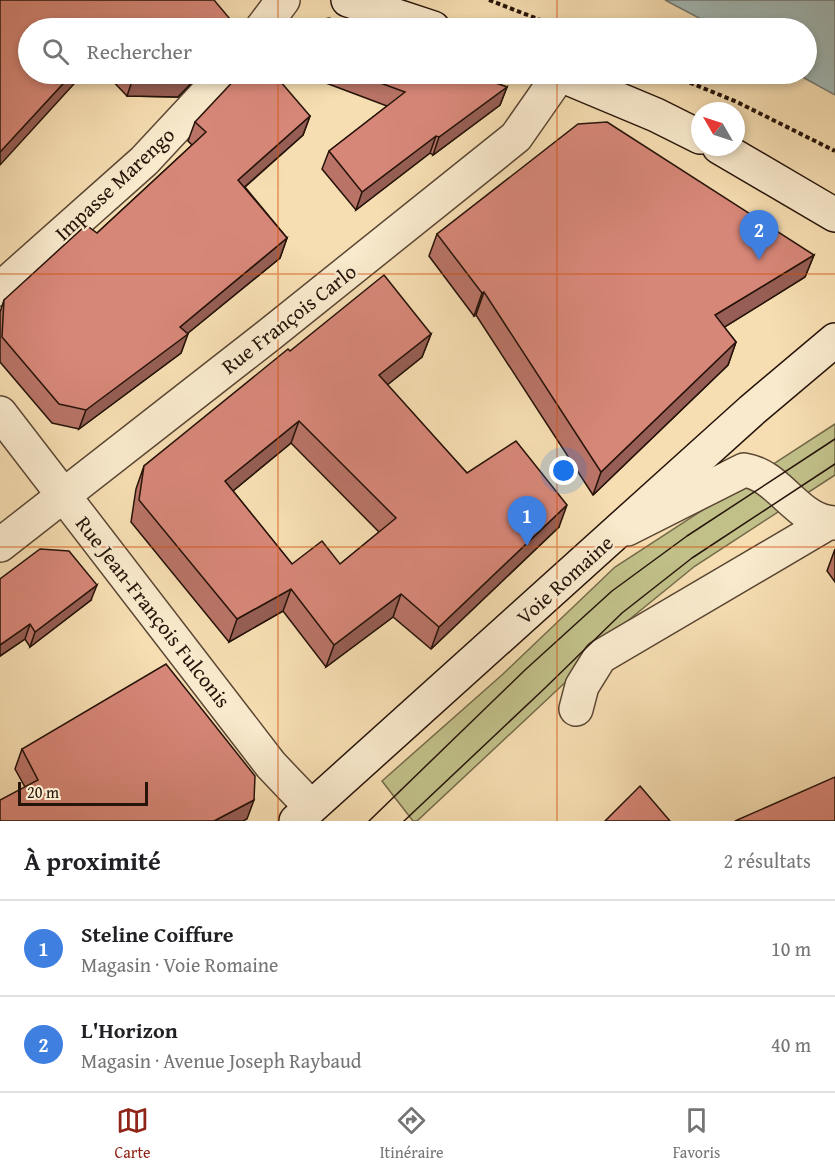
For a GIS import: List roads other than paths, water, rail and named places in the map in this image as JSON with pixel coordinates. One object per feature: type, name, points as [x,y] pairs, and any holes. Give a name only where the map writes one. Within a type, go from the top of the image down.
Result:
[{"type":"street","points":[[270,18],[283,0]]},
{"type":"street","points":[[348,0],[403,18]]},
{"type":"street","name":"Impasse Marengo","points":[[0,289],[144,161],[216,84]]},
{"type":"street","name":"Rue François Carlo","points":[[0,545],[516,138],[552,84]]},
{"type":"street","points":[[583,84],[691,132]]},
{"type":"street","points":[[734,156],[835,215]]},
{"type":"street","name":"Voie Romaine","points":[[304,814],[752,410],[835,340]]},
{"type":"street","name":"Rue Jean-François Fulconis","points":[[0,413],[271,765],[304,814]]},
{"type":"street","points":[[614,536],[744,470],[754,471],[770,481],[814,518],[831,523]]},
{"type":"street","points":[[576,709],[582,686],[600,657],[831,523]]},
{"type":"water","points":[[665,0],[835,0],[835,95],[815,84],[817,84],[817,18],[699,18]]},
{"type":"tram line","points":[[369,821],[525,670],[612,591],[687,536],[835,439]]},
{"type":"tram line","points":[[404,821],[622,613],[692,558],[835,464]]},
{"type":"place","name":"L'Horizon","points":[[759,260]]},
{"type":"place","name":"Steline Coiffure","points":[[527,546]]}]
